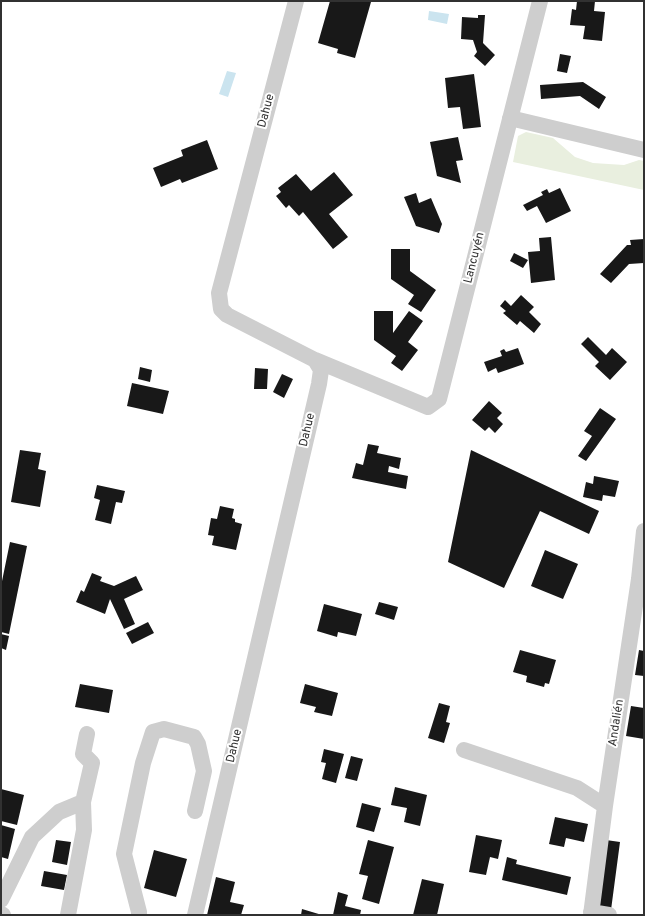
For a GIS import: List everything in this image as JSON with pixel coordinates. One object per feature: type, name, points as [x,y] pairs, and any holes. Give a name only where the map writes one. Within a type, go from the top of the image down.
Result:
[{"type":"street","name":"Dahue","points":[[195,915],[319,384],[321,370],[315,360],[227,315],[221,309],[219,293],[296,1]]},
{"type":"street","name":"Lancuyén","points":[[315,360],[428,407],[439,399],[540,1]]},
{"type":"street","points":[[510,118],[644,150]]},
{"type":"street","name":"Andalién","points":[[591,914],[605,806],[642,580],[644,531]]},
{"type":"street","points":[[139,915],[140,912],[124,854],[143,763],[153,732],[164,729],[194,737],[198,744],[204,771],[195,811]]},
{"type":"street","points":[[68,915],[84,830],[83,802],[92,763],[83,754],[87,734]]},
{"type":"street","points":[[464,750],[577,788],[605,806]]},
{"type":"street","points":[[1,900],[32,837],[59,812],[83,802]]},
{"type":"street","points":[[591,914],[609,915]]},
{"type":"green space","points":[[526,132],[553,138],[575,157],[593,163],[624,165],[639,160],[644,161],[644,190],[513,162],[518,136]]},
{"type":"water","points":[[429,11],[449,14],[447,24],[428,20]]},
{"type":"water","points":[[227,71],[236,73],[228,97],[219,94]]},
{"type":"building","points":[[330,1],[371,2],[355,58],[337,53],[338,49],[318,43]]},
{"type":"building","points":[[577,1],[595,1],[594,11],[605,12],[602,41],[583,39],[585,26],[570,25],[572,9],[576,10]]},
{"type":"building","points":[[478,15],[485,15],[483,43],[495,55],[485,66],[474,56],[477,52],[473,40],[461,39],[462,17],[478,18]]},
{"type":"building","points":[[560,54],[571,56],[567,73],[557,71]]},
{"type":"building","points":[[474,74],[481,127],[463,129],[460,107],[448,108],[445,78]]},
{"type":"building","points":[[583,82],[606,97],[599,109],[580,96],[541,99],[540,85]]},
{"type":"building","points":[[458,137],[463,160],[456,161],[461,183],[437,176],[430,142]]},
{"type":"building","points":[[207,140],[218,169],[182,183],[180,179],[161,187],[153,168],[183,156],[181,150]]},
{"type":"building","points":[[334,172],[353,195],[329,214],[348,237],[333,249],[303,212],[299,216],[289,205],[286,208],[276,196],[281,192],[278,188],[296,174],[311,191]]},
{"type":"building","points":[[560,188],[571,211],[546,223],[537,206],[527,211],[523,205],[543,195],[541,192],[547,189],[549,193]]},
{"type":"building","points":[[416,193],[419,203],[431,198],[442,224],[439,233],[416,226],[404,197]]},
{"type":"building","points":[[551,237],[555,280],[531,283],[528,252],[540,251],[539,238]]},
{"type":"building","points":[[644,239],[644,263],[629,264],[611,283],[600,274],[627,245],[631,245],[630,240]]},
{"type":"building","points":[[391,249],[410,249],[410,271],[436,290],[421,312],[408,304],[414,295],[391,279]]},
{"type":"building","points":[[514,253],[528,260],[523,268],[510,261]]},
{"type":"building","points":[[521,295],[534,307],[529,312],[541,324],[534,333],[520,321],[517,325],[503,313],[506,311],[500,306],[505,300],[511,306]]},
{"type":"building","points":[[374,311],[393,311],[393,333],[409,311],[423,321],[408,342],[418,350],[402,371],[391,363],[396,356],[374,340]]},
{"type":"building","points":[[588,337],[606,355],[612,348],[627,362],[610,380],[595,366],[599,362],[581,344]]},
{"type":"building","points":[[518,348],[524,364],[498,373],[496,368],[488,372],[484,362],[502,356],[500,351],[504,349],[506,352]]},
{"type":"building","points":[[140,367],[152,370],[150,382],[138,379]]},
{"type":"building","points":[[255,368],[268,369],[267,389],[254,389]]},
{"type":"building","points":[[282,374],[293,379],[284,398],[273,392]]},
{"type":"building","points":[[132,383],[169,391],[163,414],[127,406]]},
{"type":"building","points":[[489,401],[502,413],[497,418],[503,424],[495,433],[489,427],[485,431],[472,420]]},
{"type":"building","points":[[600,408],[616,419],[586,461],[578,456],[592,436],[584,431]]},
{"type":"building","points":[[368,444],[379,446],[377,453],[401,458],[399,469],[389,466],[388,472],[408,476],[406,489],[352,478],[356,463],[363,465]]},
{"type":"building","points":[[20,450],[41,453],[38,469],[46,471],[40,507],[11,502]]},
{"type":"building","points":[[471,450],[599,511],[589,534],[540,511],[504,588],[448,562]]},
{"type":"building","points":[[594,476],[619,481],[615,497],[603,495],[602,501],[583,497],[586,482],[593,484]]},
{"type":"building","points":[[97,485],[125,491],[122,503],[116,502],[111,524],[95,520],[100,500],[94,498]]},
{"type":"building","points":[[220,506],[234,509],[232,518],[235,519],[235,522],[242,524],[236,550],[212,545],[214,536],[208,535],[211,518],[217,519]]},
{"type":"building","points":[[10,542],[27,546],[9,634],[1,632],[1,586]]},
{"type":"building","points":[[545,550],[578,564],[563,599],[531,586]]},
{"type":"building","points":[[92,573],[102,577],[100,581],[114,586],[136,576],[143,590],[124,599],[135,624],[124,629],[110,599],[105,614],[76,602],[81,590],[84,592]]},
{"type":"building","points":[[379,602],[398,607],[394,620],[375,614]]},
{"type":"building","points":[[324,604],[362,614],[356,636],[338,632],[337,637],[317,631]]},
{"type":"building","points":[[148,622],[154,633],[132,644],[126,633]]},
{"type":"building","points":[[1,634],[9,636],[6,650],[1,648]]},
{"type":"building","points":[[520,650],[556,660],[549,684],[545,683],[544,687],[526,682],[527,676],[513,672]]},
{"type":"building","points":[[639,650],[644,651],[644,676],[635,675]]},
{"type":"building","points":[[80,684],[113,690],[109,713],[75,707]]},
{"type":"building","points":[[305,684],[338,693],[332,716],[314,712],[316,707],[300,703]]},
{"type":"building","points":[[439,703],[450,706],[446,722],[450,723],[444,743],[428,738]]},
{"type":"building","points":[[631,706],[644,708],[644,739],[626,736]]},
{"type":"building","points":[[324,749],[344,754],[336,783],[322,779],[326,763],[321,762]]},
{"type":"building","points":[[351,756],[363,759],[357,781],[345,778]]},
{"type":"building","points":[[395,787],[427,795],[420,826],[404,822],[407,808],[391,805]]},
{"type":"building","points":[[1,789],[24,795],[17,825],[1,821]]},
{"type":"building","points":[[362,803],[381,808],[374,832],[356,827]]},
{"type":"building","points":[[555,817],[588,824],[584,842],[566,838],[564,847],[549,844]]},
{"type":"building","points":[[1,825],[15,829],[8,859],[1,857]]},
{"type":"building","points":[[476,835],[502,840],[498,859],[490,857],[486,875],[469,872]]},
{"type":"building","points":[[56,840],[71,842],[67,865],[52,862]]},
{"type":"building","points":[[368,840],[394,847],[379,904],[362,899],[368,876],[359,874]]},
{"type":"building","points":[[606,840],[620,842],[611,910],[598,909]]},
{"type":"building","points":[[154,850],[187,859],[176,897],[144,888]]},
{"type":"building","points":[[507,857],[517,860],[516,864],[571,877],[567,895],[502,880]]},
{"type":"building","points":[[44,871],[67,875],[64,890],[41,886]]},
{"type":"building","points":[[216,877],[235,882],[230,902],[244,905],[241,915],[207,915]]},
{"type":"building","points":[[422,879],[444,884],[437,915],[413,915]]},
{"type":"building","points":[[338,892],[348,895],[345,906],[361,910],[360,915],[333,915]]},
{"type":"building","points":[[302,909],[322,915],[301,915]]}]
